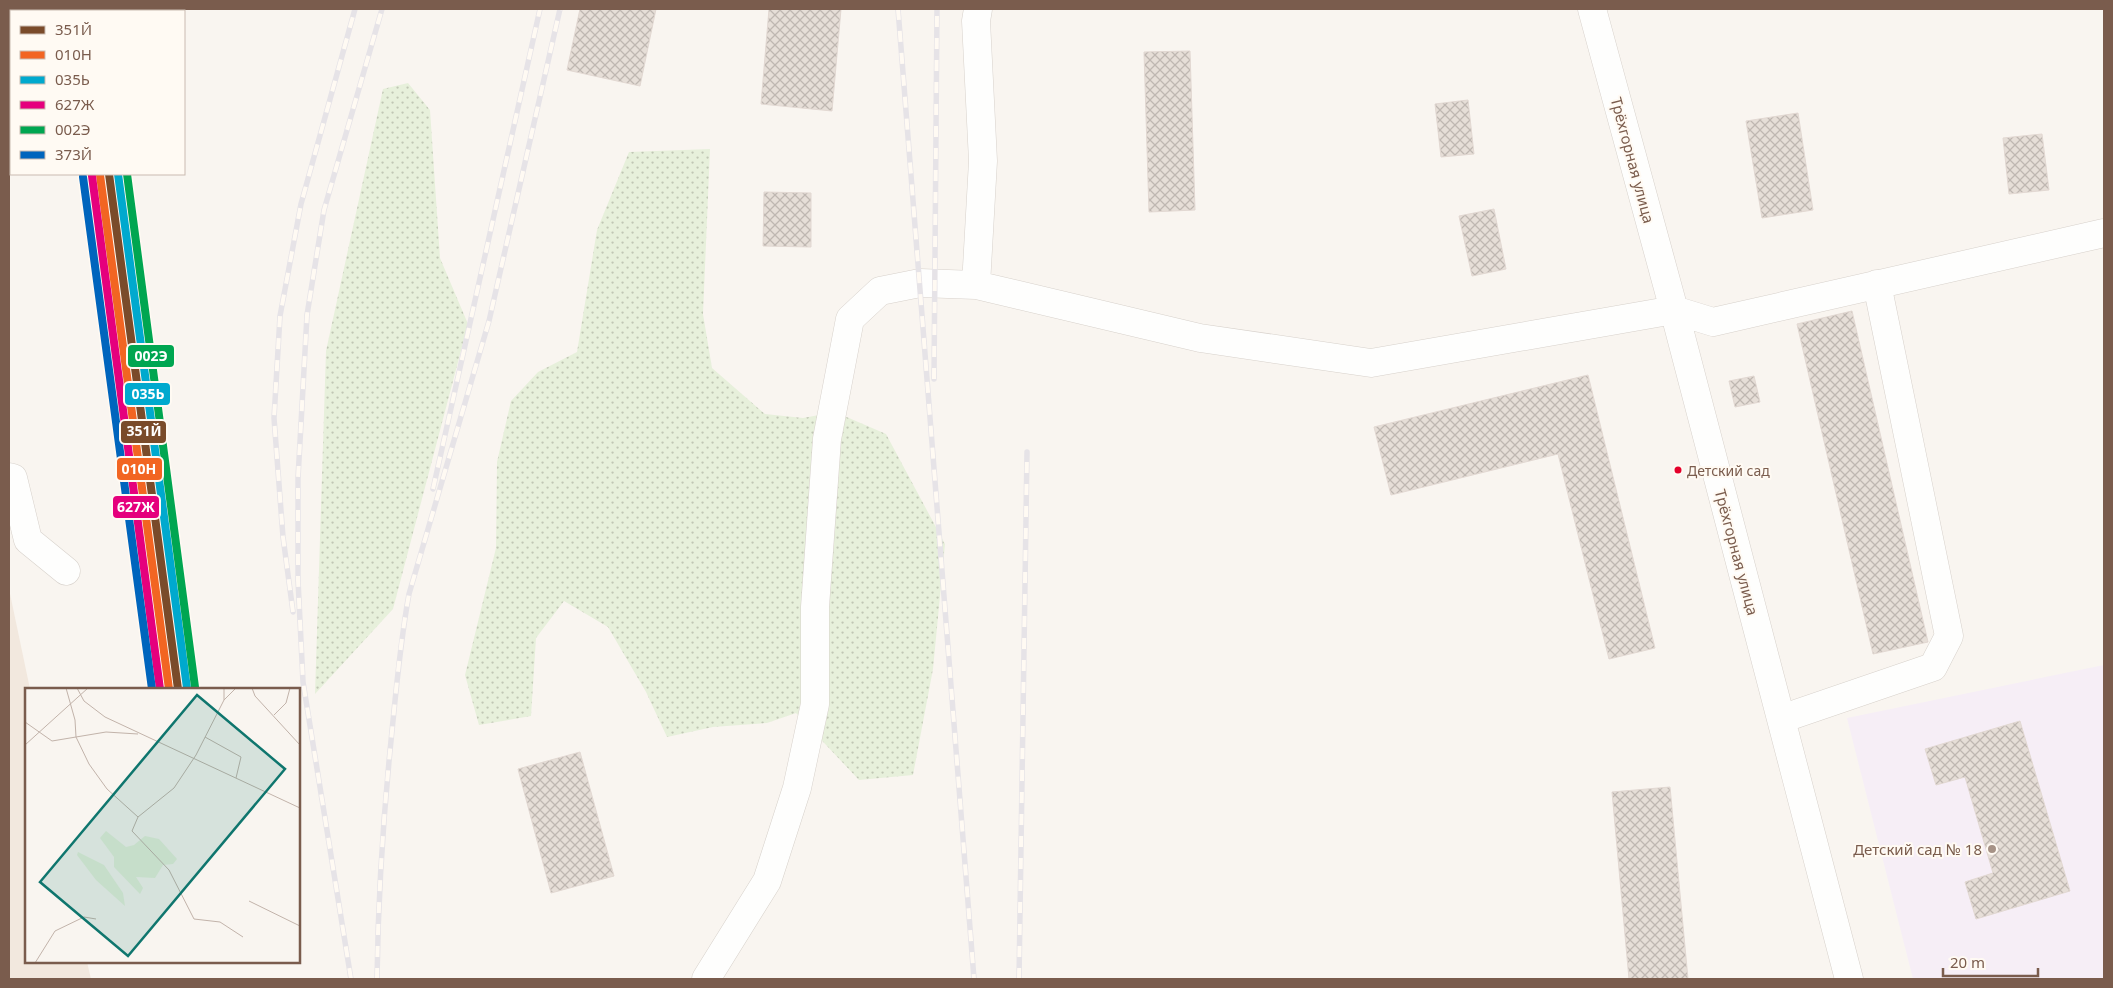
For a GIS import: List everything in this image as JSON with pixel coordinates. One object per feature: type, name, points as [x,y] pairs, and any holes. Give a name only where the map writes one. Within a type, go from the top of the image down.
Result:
[{"type":"street","points":[[976,286],[983,161],[976,22],[978,9]]},
{"type":"street","name":"Трёхгорная улица","points":[[1592,9],[1674,310],[1849,979]]},
{"type":"street","points":[[706,979],[767,881],[799,778],[815,704],[815,607],[828,439],[850,319],[880,291],[920,283],[976,286],[1200,338],[1371,363],[1674,310],[1713,322],[2104,233]]},
{"type":"street","points":[[1781,719],[1933,666],[1949,636],[1877,284]]},
{"type":"street","points":[[9,478],[13,478],[28,540],[66,571]]},
{"type":"shaded area","points":[[9,589],[30,688],[25,688],[25,963],[87,963],[91,979],[9,979]]},
{"type":"shaded area","name":"Детский сад № 18","points":[[2104,665],[2104,979],[1913,979],[1847,718]]},
{"type":"green space","points":[[408,83],[430,110],[440,258],[468,324],[393,609],[315,694],[326,351],[383,89]]},
{"type":"green space","points":[[710,149],[703,314],[712,368],[765,414],[803,418],[835,412],[886,434],[945,544],[933,669],[913,775],[859,780],[796,713],[767,723],[713,727],[667,737],[646,692],[608,627],[564,601],[536,638],[531,716],[479,725],[465,675],[496,548],[497,462],[511,401],[538,372],[577,352],[597,230],[629,152]]},
{"type":"building","points":[[580,9],[656,9],[640,86],[567,70]]},
{"type":"building","points":[[769,9],[841,9],[832,111],[761,104]]},
{"type":"building","points":[[1190,51],[1195,210],[1149,212],[1144,52]]},
{"type":"building","points":[[1468,100],[1474,154],[1441,157],[1435,104]]},
{"type":"building","points":[[1798,113],[1813,210],[1762,218],[1746,121]]},
{"type":"building","points":[[2042,134],[2049,190],[2009,194],[2003,138]]},
{"type":"building","points":[[764,192],[811,193],[811,247],[763,246]]},
{"type":"building","points":[[1494,209],[1506,269],[1472,276],[1459,216]]},
{"type":"building","points":[[1852,311],[1928,642],[1873,654],[1797,324]]},
{"type":"building","points":[[1588,375],[1655,648],[1609,659],[1558,454],[1391,495],[1374,427]]},
{"type":"building","points":[[1754,376],[1760,402],[1735,407],[1729,381]]},
{"type":"building","points":[[2020,721],[2070,891],[1976,919],[1965,882],[1993,873],[1965,777],[1936,785],[1925,749]]},
{"type":"building","points":[[580,752],[614,876],[551,893],[518,769]]},
{"type":"building","points":[[1670,787],[1688,979],[1629,979],[1612,792]]},
{"type":"railway","points":[[293,612],[283,537],[274,418],[280,316],[301,204],[355,9]]},
{"type":"railway","points":[[351,979],[303,682],[298,580],[298,478],[307,315],[324,210],[382,9]]},
{"type":"railway","points":[[433,489],[540,9]]},
{"type":"railway","points":[[377,979],[386,800],[398,667],[409,594],[489,321],[560,9]]},
{"type":"railway","points":[[898,9],[974,979]]},
{"type":"railway","points":[[934,379],[937,9]]},
{"type":"railway","points":[[1019,979],[1027,452]]},
{"type":"transit line","name":"010Н","points":[[100,175],[169,688]]},
{"type":"transit line","name":"351Й","points":[[109,175],[178,688]]},
{"type":"transit line","name":"035Ь","points":[[118,175],[187,688]]},
{"type":"transit line","name":"002Э","points":[[127,175],[195,687]]},
{"type":"transit line","name":"627Ж","points":[[92,176],[160,688]]},
{"type":"transit line","name":"373Й","points":[[83,177],[152,688]]},
{"type":"place","name":"Детский сад","points":[[1678,470]]},
{"type":"place","name":"Детский сад № 18","points":[[1992,849]]}]
